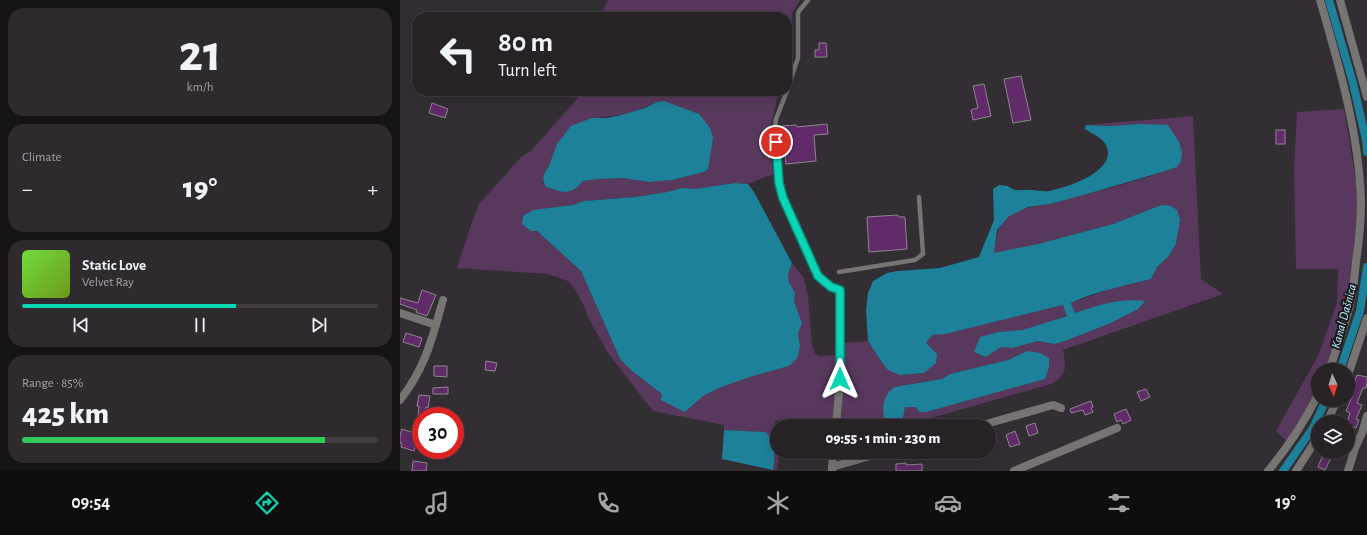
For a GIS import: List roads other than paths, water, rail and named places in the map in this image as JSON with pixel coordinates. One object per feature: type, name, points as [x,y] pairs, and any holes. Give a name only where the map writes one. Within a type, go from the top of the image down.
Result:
[{"type":"street","points":[[1320,0],[1338,63],[1353,132],[1361,203],[1359,240],[1352,295],[1345,324],[1331,363]]},
{"type":"street","points":[[1340,0],[1367,97]]},
{"type":"street","points":[[837,419],[840,379],[840,290]]},
{"type":"street","points":[[400,400],[425,361],[443,300]]},
{"type":"street","points":[[400,313],[436,325]]},
{"type":"street","points":[[1352,363],[1366,324]]},
{"type":"street","points":[[996,421],[1053,405],[1061,408]]},
{"type":"street","points":[[1268,471],[1294,438],[1312,407]]},
{"type":"street","points":[[1348,471],[1367,416]]},
{"type":"street","points":[[1014,471],[1117,428]]},
{"type":"street","points":[[1296,471],[1311,448]]},
{"type":"street","points":[[833,459],[832,469],[863,459]]},
{"type":"lane","points":[[792,76],[798,58],[798,14],[808,0]]},
{"type":"lane","points":[[785,96],[776,119],[775,127],[779,183],[783,198],[818,276],[831,287],[840,290]]},
{"type":"lane","points":[[839,272],[915,260],[923,254],[919,197]]},
{"type":"water","points":[[664,101],[699,114],[710,128],[713,138],[708,169],[704,172],[672,180],[649,182],[623,178],[583,181],[574,189],[566,192],[546,187],[543,179],[545,172],[549,166],[557,144],[571,126],[592,118],[607,118],[621,115],[645,108],[657,102]]},
{"type":"water","points":[[1139,124],[1168,125],[1179,142],[1182,153],[1181,161],[1177,167],[1050,204],[1028,207],[1009,216],[997,230],[994,253],[1038,244],[1113,224],[1161,205],[1171,206],[1177,210],[1180,220],[1176,244],[1168,257],[1157,267],[1151,279],[1100,292],[1071,303],[1075,313],[1117,301],[1145,301],[1138,309],[1111,323],[1065,341],[1055,344],[1038,341],[1012,348],[1001,347],[986,357],[974,352],[980,337],[999,332],[1023,330],[1067,316],[1063,305],[945,334],[932,335],[926,343],[937,354],[936,363],[924,373],[900,375],[888,370],[868,341],[866,310],[868,293],[873,281],[887,273],[940,268],[979,257],[994,220],[993,189],[999,185],[1008,186],[1016,190],[1049,191],[1084,179],[1100,168],[1106,161],[1108,154],[1105,143],[1085,129],[1086,125],[1111,126]]},
{"type":"water","points":[[735,183],[748,184],[754,192],[792,263],[788,275],[789,282],[795,293],[794,301],[802,323],[798,334],[800,345],[798,357],[789,366],[721,387],[703,396],[685,412],[661,400],[662,394],[632,371],[620,359],[581,271],[537,231],[531,231],[522,224],[523,216],[533,210],[573,205],[584,201],[636,197],[682,188],[695,189]]},
{"type":"water","points":[[1027,351],[1040,353],[1049,358],[1049,367],[1045,379],[926,412],[919,412],[916,407],[905,407],[903,418],[900,419],[887,419],[884,417],[883,409],[886,396],[895,387],[942,379],[950,374],[1008,360]]},
{"type":"water","points":[[724,430],[766,432],[770,437],[770,459],[774,459],[773,470],[722,459]]},
{"type":"waterway","name":"Kanal Dašnica","points":[[1329,0],[1353,83],[1366,140],[1367,152]]},
{"type":"waterway","name":"Kanal Dašnica","points":[[1342,363],[1360,311],[1367,267]]},
{"type":"waterway","name":"Kanal Dašnica","points":[[1283,471],[1313,428],[1323,407]]}]
